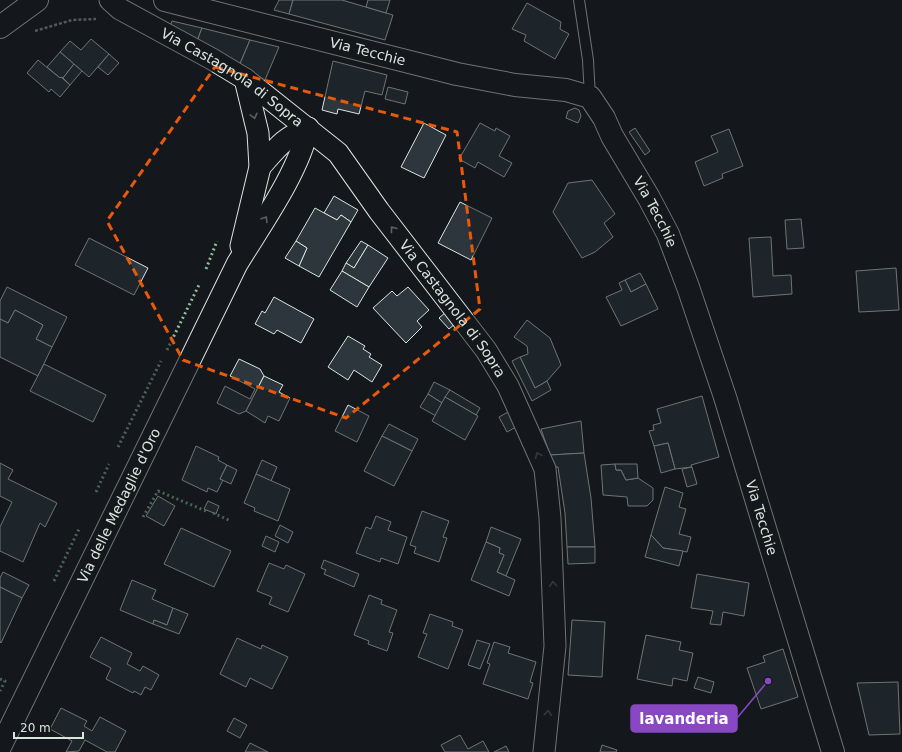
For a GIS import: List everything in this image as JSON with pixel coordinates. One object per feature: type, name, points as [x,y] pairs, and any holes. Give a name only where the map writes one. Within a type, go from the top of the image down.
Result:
[{"type":"street","name":"Via Castagnola di Sopra","points":[[110,0],[120,9],[245,79],[338,153],[379,211],[486,350],[508,386],[545,470],[550,518],[556,646],[544,752]]},
{"type":"street","name":"Via Tecchie","points":[[165,0],[457,74],[515,85],[566,90],[590,97],[604,118],[612,136],[649,198],[668,234],[688,286],[725,397],[833,752]]},
{"type":"street","points":[[0,27],[29,6]]},
{"type":"street","name":"Via delle Medaglie d'Oro","points":[[237,264],[260,167],[258,133],[245,79]]},
{"type":"street","name":"Via delle Medaglie d'Oro","points":[[260,167],[281,142],[295,133],[308,128]]},
{"type":"street","name":"Via delle Medaglie d'Oro","points":[[0,748],[237,264],[278,198],[305,144],[308,128]]},
{"type":"lane","points":[[579,0],[588,60],[590,97]]},
{"type":"path","points":[[29,6],[34,31],[72,20],[103,20]]},
{"type":"highlighted area","points":[[215,67],[457,132],[480,309],[346,418],[183,360],[107,221]]},
{"type":"building","points":[[279,0],[293,0],[289,14],[274,10]]},
{"type":"building","points":[[293,0],[342,0],[393,15],[385,40],[289,14]]},
{"type":"building","points":[[368,0],[390,0],[386,13],[366,7]]},
{"type":"building","points":[[527,3],[561,22],[560,29],[569,34],[555,59],[524,41],[526,35],[512,29]]},
{"type":"building","points":[[172,21],[202,28],[197,41],[170,26]]},
{"type":"building","points":[[202,28],[250,40],[239,66],[197,41]]},
{"type":"building","points":[[91,39],[109,54],[89,77],[60,52],[70,41],[81,50]]},
{"type":"building","points":[[250,40],[279,47],[265,80],[239,66]]},
{"type":"building","points":[[60,52],[74,64],[63,78],[60,78],[47,67]]},
{"type":"building","points":[[109,54],[119,63],[108,75],[98,67]]},
{"type":"building","points":[[38,60],[70,85],[60,97],[51,89],[49,92],[27,73]]},
{"type":"building","points":[[333,61],[387,75],[382,95],[365,91],[359,114],[338,109],[337,114],[322,110]]},
{"type":"building","points":[[74,64],[82,71],[70,85],[63,78]]},
{"type":"building","points":[[388,87],[408,92],[405,104],[385,99]]},
{"type":"building","points":[[575,108],[579,110],[581,116],[578,123],[566,118],[568,111]]},
{"type":"building","points":[[424,123],[446,135],[424,178],[401,167]]},
{"type":"building","points":[[480,123],[495,131],[496,128],[510,136],[499,156],[512,163],[504,177],[478,162],[475,168],[459,159]]},
{"type":"building","points":[[635,128],[650,151],[645,155],[629,132]]},
{"type":"building","points":[[729,129],[743,166],[722,174],[723,178],[704,186],[695,162],[718,152],[711,136]]},
{"type":"building","points":[[592,180],[615,214],[604,223],[613,237],[595,252],[582,258],[553,212],[568,183]]},
{"type":"building","points":[[334,196],[358,210],[351,222],[341,215],[337,220],[324,213]]},
{"type":"building","points":[[460,202],[492,218],[471,260],[438,243]]},
{"type":"building","points":[[315,208],[337,220],[341,215],[351,222],[319,277],[299,266],[307,248],[296,241]]},
{"type":"building","points":[[801,219],[804,248],[787,249],[785,220]]},
{"type":"building","points":[[771,237],[773,276],[791,275],[792,294],[753,297],[749,238]]},
{"type":"building","points":[[89,238],[148,268],[134,295],[75,265]]},
{"type":"building","points":[[296,241],[307,248],[299,266],[285,258]]},
{"type":"building","points":[[361,241],[368,245],[354,268],[346,263]]},
{"type":"building","points":[[368,245],[388,258],[369,287],[342,271],[346,263],[354,268]]},
{"type":"building","points":[[896,268],[899,310],[859,312],[856,271]]},
{"type":"building","points":[[342,271],[369,287],[357,307],[330,290]]},
{"type":"building","points":[[640,273],[646,284],[631,292],[625,280]]},
{"type":"building","points":[[625,280],[631,292],[646,284],[658,309],[621,326],[606,297],[622,290],[619,283]]},
{"type":"building","points":[[7,287],[67,317],[52,347],[36,339],[43,325],[15,310],[8,323],[0,319],[0,301]]},
{"type":"building","points":[[408,287],[429,310],[417,321],[422,327],[406,343],[373,308],[392,291],[397,296]]},
{"type":"building","points":[[274,297],[314,319],[301,343],[277,330],[274,334],[255,324],[262,311],[265,313]]},
{"type":"building","points":[[15,310],[43,325],[36,339],[52,347],[38,376],[0,357],[0,319],[8,323]]},
{"type":"building","points":[[446,312],[456,323],[449,329],[439,318]]},
{"type":"building","points":[[527,320],[550,338],[561,365],[547,381],[535,388],[520,357],[528,354],[527,346],[514,337]]},
{"type":"building","points":[[348,336],[365,346],[363,349],[371,354],[369,357],[382,365],[372,382],[354,370],[348,380],[328,367]]},
{"type":"building","points":[[520,357],[535,388],[547,381],[551,390],[532,401],[512,361]]},
{"type":"building","points":[[239,359],[260,369],[264,376],[246,411],[239,414],[217,403],[225,386],[250,399],[255,389],[230,376]]},
{"type":"building","points":[[44,364],[106,395],[93,422],[30,391]]},
{"type":"building","points":[[264,376],[283,385],[279,392],[290,398],[279,421],[268,416],[265,423],[246,411]]},
{"type":"building","points":[[434,382],[450,390],[442,403],[428,394]]},
{"type":"building","points":[[450,390],[480,408],[476,415],[445,397]]},
{"type":"building","points":[[428,394],[442,403],[436,416],[420,407]]},
{"type":"building","points":[[702,396],[719,457],[691,465],[692,467],[675,469],[668,443],[654,446],[649,431],[654,430],[653,425],[661,423],[657,409]]},
{"type":"building","points":[[445,397],[478,416],[465,440],[432,421]]},
{"type":"building","points":[[348,405],[369,416],[357,442],[335,431]]},
{"type":"building","points":[[510,411],[518,426],[507,432],[499,417]]},
{"type":"building","points":[[581,421],[584,453],[550,455],[541,429]]},
{"type":"building","points":[[389,424],[418,439],[412,451],[382,436]]},
{"type":"building","points":[[382,436],[412,451],[394,486],[364,471]]},
{"type":"building","points":[[668,443],[675,469],[661,473],[654,446]]},
{"type":"building","points":[[196,446],[219,457],[218,460],[227,465],[220,479],[223,480],[217,492],[208,488],[207,492],[182,480]]},
{"type":"building","points":[[584,453],[591,498],[595,547],[567,547],[565,513],[558,467],[555,467],[550,455]]},
{"type":"building","points":[[262,460],[277,467],[271,481],[256,474]]},
{"type":"building","points":[[0,463],[13,470],[8,479],[57,503],[45,527],[40,523],[23,562],[0,551],[0,527],[12,502],[0,496]]},
{"type":"building","points":[[615,464],[616,470],[621,470],[626,480],[638,478],[653,488],[653,500],[647,506],[628,506],[627,497],[603,495],[601,465]]},
{"type":"building","points":[[615,464],[637,464],[638,478],[626,480],[621,470],[616,470]]},
{"type":"building","points":[[227,465],[237,470],[231,484],[220,479]]},
{"type":"building","points":[[692,467],[697,484],[687,487],[682,469]]},
{"type":"building","points":[[256,474],[290,489],[278,521],[254,511],[255,508],[244,503]]},
{"type":"building","points":[[665,487],[683,493],[679,507],[686,509],[679,534],[691,537],[687,552],[663,548],[651,535]]},
{"type":"building","points":[[158,496],[175,506],[164,526],[146,516]]},
{"type":"building","points":[[208,501],[219,506],[216,514],[204,509]]},
{"type":"building","points":[[422,511],[449,521],[443,537],[447,538],[439,562],[414,553],[416,547],[410,545]]},
{"type":"building","points":[[376,516],[391,522],[388,530],[407,537],[398,564],[381,558],[380,562],[356,553],[366,527],[371,529]]},
{"type":"building","points":[[280,525],[293,532],[288,543],[275,536]]},
{"type":"building","points":[[491,527],[521,539],[506,576],[497,572],[504,555],[499,553],[500,548],[486,542]]},
{"type":"building","points":[[181,528],[231,551],[214,587],[164,564]]},
{"type":"building","points":[[651,535],[663,548],[683,551],[679,566],[645,557]]},
{"type":"building","points":[[266,536],[279,542],[275,552],[262,546]]},
{"type":"building","points":[[486,542],[500,548],[499,553],[504,555],[497,572],[515,580],[509,596],[471,580]]},
{"type":"building","points":[[567,547],[595,547],[595,563],[568,564]]},
{"type":"building","points":[[324,560],[359,574],[354,587],[324,574],[326,570],[321,568]]},
{"type":"building","points":[[269,563],[284,569],[286,565],[305,574],[288,612],[269,604],[272,597],[257,591]]},
{"type":"building","points":[[3,572],[29,585],[22,598],[0,587],[0,578]]},
{"type":"building","points":[[697,574],[749,583],[744,616],[723,612],[721,625],[710,624],[713,611],[691,608]]},
{"type":"building","points":[[132,580],[156,590],[152,599],[173,608],[167,625],[154,620],[153,624],[120,610]]},
{"type":"building","points":[[0,587],[22,598],[1,643],[0,642]]},
{"type":"building","points":[[369,595],[382,600],[381,604],[397,610],[389,632],[393,633],[387,651],[368,644],[369,641],[354,635]]},
{"type":"building","points":[[173,608],[188,614],[179,634],[153,624],[154,620],[167,625]]},
{"type":"building","points":[[430,614],[453,622],[452,626],[463,630],[448,669],[418,657],[427,634],[423,633]]},
{"type":"building","points":[[572,620],[605,622],[602,677],[568,675]]},
{"type":"building","points":[[646,635],[681,642],[679,650],[693,653],[687,681],[673,678],[672,686],[637,679]]},
{"type":"building","points":[[101,637],[132,653],[127,664],[140,671],[143,666],[159,675],[151,690],[145,687],[141,695],[134,691],[133,693],[106,679],[111,668],[90,657]]},
{"type":"building","points":[[237,638],[261,649],[262,645],[288,657],[272,689],[250,678],[246,687],[220,674]]},
{"type":"building","points":[[477,640],[490,644],[480,669],[468,665]]},
{"type":"building","points":[[494,642],[510,647],[508,653],[536,662],[530,682],[533,683],[528,699],[483,684],[490,664],[487,663]]},
{"type":"building","points":[[783,649],[798,697],[761,709],[747,668],[765,662],[763,656]]},
{"type":"building","points":[[698,677],[714,682],[711,693],[694,688]]},
{"type":"building","points":[[898,682],[900,734],[869,735],[857,683]]},
{"type":"building","points":[[61,708],[87,721],[84,726],[92,731],[100,717],[126,731],[115,752],[107,752],[85,740],[79,751],[66,752],[72,741],[50,729]]},
{"type":"building","points":[[234,718],[247,725],[240,738],[227,731]]},
{"type":"building","points":[[460,735],[468,749],[483,741],[489,752],[445,752],[441,745]]},
{"type":"building","points":[[250,743],[268,752],[245,752]]},
{"type":"building","points":[[602,745],[617,750],[616,752],[600,752]]},
{"type":"building","points":[[506,746],[509,752],[494,752]]},
{"type":"hedge","points":[[206,269],[217,241]]},
{"type":"hedge","points":[[167,350],[199,285]]},
{"type":"hedge","points":[[118,447],[161,361]]},
{"type":"hedge","points":[[96,492],[109,464]]},
{"type":"hedge","points":[[143,517],[158,491],[206,511]]},
{"type":"hedge","points":[[213,513],[231,521]]},
{"type":"hedge","points":[[54,581],[80,527]]},
{"type":"hedge","points":[[0,679],[5,681],[0,691]]},
{"type":"place","name":"lavanderia","points":[[768,681]]}]
